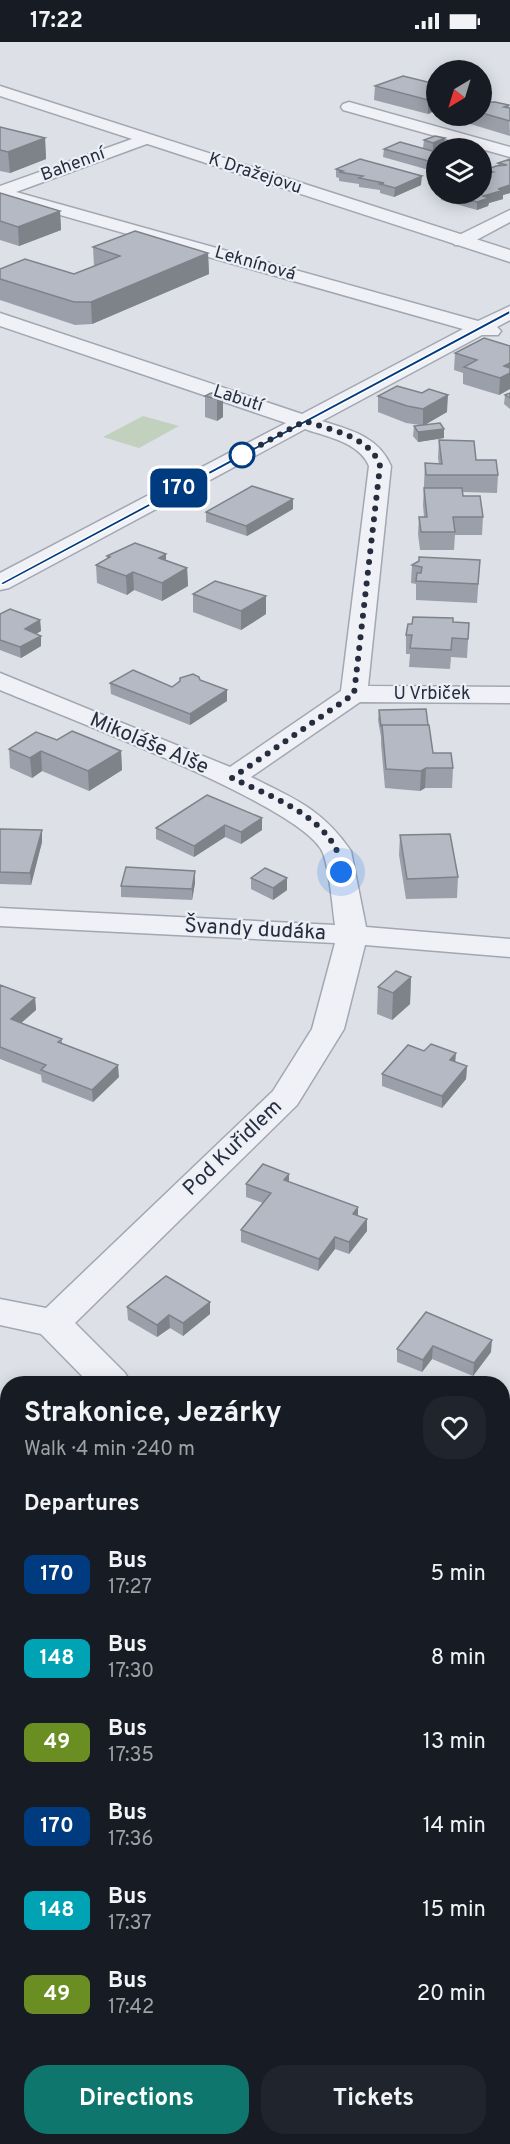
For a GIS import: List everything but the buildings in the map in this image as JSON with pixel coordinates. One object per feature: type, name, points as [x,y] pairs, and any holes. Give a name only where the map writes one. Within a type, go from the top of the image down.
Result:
[{"type":"street","name":"K Dražejovu","points":[[0,92],[510,256]]},
{"type":"street","points":[[349,107],[510,152]]},
{"type":"street","name":"Bahenní","points":[[0,192],[146,139]]},
{"type":"street","name":"Leknínová","points":[[0,192],[510,336]]},
{"type":"street","points":[[461,241],[510,215]]},
{"type":"street","points":[[7,574],[305,421],[510,312]]},
{"type":"street","name":"Labutí","points":[[0,319],[305,421],[365,445],[376,455],[380,466],[354,694]]},
{"type":"street","name":"Mikoláše Alše","points":[[0,681],[232,778],[296,811],[328,838],[337,850],[352,935]]},
{"type":"street","points":[[232,778],[354,694]]},
{"type":"street","name":"U Vrbiček","points":[[354,694],[510,695]]},
{"type":"street","name":"Švandy dudáka","points":[[0,917],[352,935],[510,948]]},
{"type":"street","name":"Pod Kuřidlem","points":[[53,1323],[285,1098],[328,1029],[352,935]]},
{"type":"street","points":[[0,1312],[53,1323],[105,1376]]},
{"type":"green space","points":[[143,416],[179,426],[139,448],[103,437]]},
{"type":"bus line","name":"170","points":[[0,583],[510,312]]},
{"type":"route","points":[[242,455],[240,456],[305,421],[365,445],[376,455],[380,466],[354,694],[232,778],[296,811],[315,824],[337,850],[341,872]]}]
